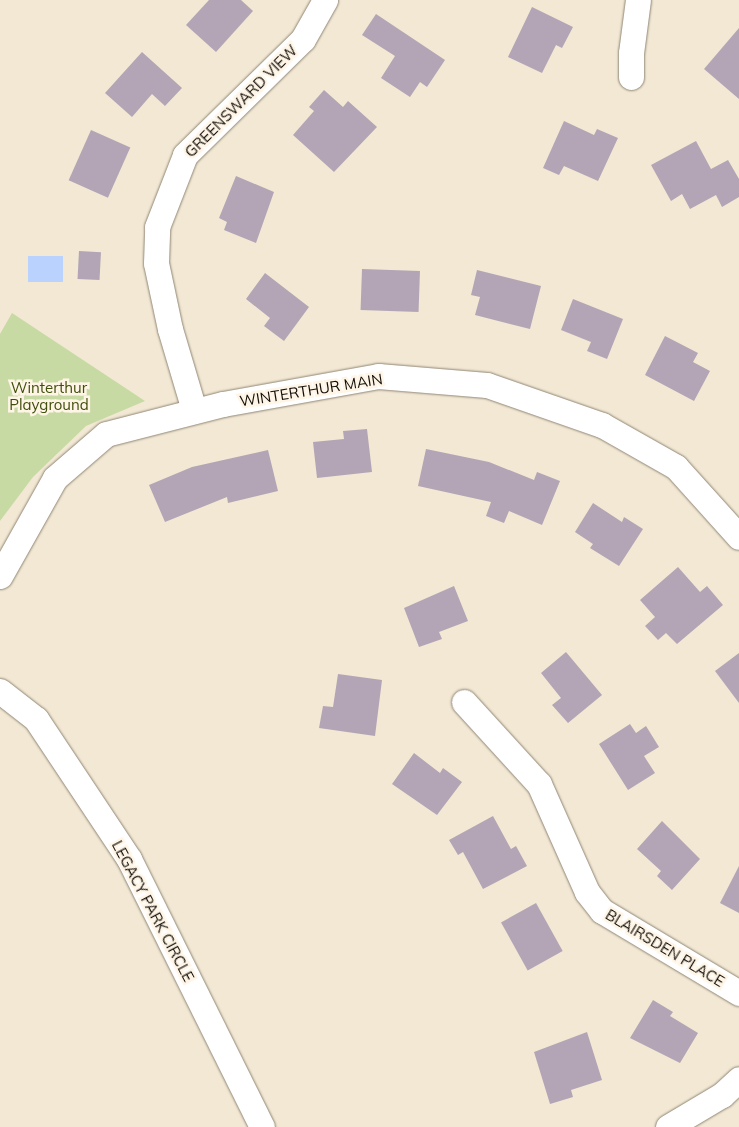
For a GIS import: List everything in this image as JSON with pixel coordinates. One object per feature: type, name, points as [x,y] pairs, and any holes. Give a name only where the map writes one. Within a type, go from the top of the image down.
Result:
[{"type":"street","name":"GREENSWARD VIEW","points":[[194,410],[170,329],[156,263],[157,228],[185,155],[303,39],[326,0]]},
{"type":"street","points":[[631,77],[631,53],[638,0]]},
{"type":"street","name":"WINTERTHUR MAIN","points":[[0,576],[55,478],[106,434],[194,410],[378,376],[486,384],[602,425],[676,467],[739,537]]},
{"type":"street","name":"LEGACY PARK CIRCLE","points":[[0,690],[36,719],[129,859],[262,1127]]},
{"type":"street","name":"BLAIRSDEN PLACE","points":[[464,702],[539,784],[586,892],[602,911],[739,993]]},
{"type":"street","points":[[668,1127],[722,1095],[739,1079]]},
{"type":"green space","name":"Winterthur Playground","points":[[12,313],[145,401],[86,426],[33,477],[0,521],[0,334]]},
{"type":"water","points":[[28,256],[63,256],[63,282],[28,282]]},
{"type":"building","points":[[209,0],[241,0],[253,11],[216,52],[186,25]]},
{"type":"building","points":[[532,7],[573,27],[562,48],[556,45],[542,73],[508,57]]},
{"type":"building","points":[[376,14],[445,60],[427,87],[420,82],[410,97],[381,78],[395,56],[362,35]]},
{"type":"building","points":[[739,28],[739,99],[704,69]]},
{"type":"building","points":[[142,52],[182,88],[165,106],[152,94],[132,117],[105,93]]},
{"type":"building","points":[[324,90],[343,107],[348,101],[377,127],[334,172],[293,135],[314,111],[309,107]]},
{"type":"building","points":[[564,121],[594,135],[597,129],[618,138],[598,181],[564,166],[559,175],[543,168]]},
{"type":"building","points":[[91,130],[130,147],[108,198],[69,180]]},
{"type":"building","points":[[696,141],[711,169],[728,160],[739,179],[739,197],[722,207],[716,195],[690,209],[682,194],[671,201],[651,165]]},
{"type":"building","points":[[236,176],[274,192],[256,243],[224,230],[227,222],[219,218]]},
{"type":"building","points":[[79,251],[101,252],[100,280],[78,279]]},
{"type":"building","points":[[362,269],[420,271],[419,312],[361,310]]},
{"type":"building","points":[[477,270],[541,286],[530,329],[475,315],[480,297],[471,295]]},
{"type":"building","points":[[265,273],[309,307],[284,341],[264,326],[270,318],[246,299]]},
{"type":"building","points":[[573,299],[623,319],[607,359],[587,351],[591,342],[561,330]]},
{"type":"building","points":[[665,336],[698,353],[693,362],[710,371],[694,401],[645,375]]},
{"type":"building","points":[[367,429],[372,472],[317,478],[313,442],[344,439],[343,431]]},
{"type":"building","points":[[426,449],[489,462],[534,480],[537,472],[560,481],[542,525],[509,511],[504,523],[486,516],[491,502],[418,486]]},
{"type":"building","points":[[268,450],[278,491],[228,503],[227,497],[165,522],[149,485],[192,467]]},
{"type":"building","points":[[593,503],[622,522],[624,517],[643,529],[619,566],[590,548],[593,544],[575,532]]},
{"type":"building","points":[[678,567],[700,592],[707,586],[723,605],[677,644],[666,633],[658,640],[645,626],[655,617],[640,600]]},
{"type":"building","points":[[454,586],[468,621],[439,632],[442,639],[419,647],[404,608]]},
{"type":"building","points":[[566,652],[602,695],[568,723],[552,705],[561,698],[541,673]]},
{"type":"building","points":[[739,653],[739,703],[715,671]]},
{"type":"building","points":[[338,674],[382,680],[375,736],[319,728],[323,706],[333,707]]},
{"type":"building","points":[[630,724],[636,733],[646,726],[659,747],[644,756],[655,773],[628,790],[599,744]]},
{"type":"building","points":[[414,753],[440,773],[443,768],[462,782],[437,815],[392,784]]},
{"type":"building","points":[[493,816],[511,849],[516,846],[527,866],[483,889],[463,852],[458,855],[449,840]]},
{"type":"building","points":[[662,821],[700,859],[672,890],[657,876],[661,871],[637,849]]},
{"type":"building","points":[[739,866],[739,913],[720,903]]},
{"type":"building","points":[[536,903],[563,951],[528,970],[501,922]]},
{"type":"building","points":[[653,1000],[673,1012],[670,1016],[698,1033],[680,1063],[630,1038]]},
{"type":"building","points":[[587,1032],[602,1080],[571,1090],[573,1097],[550,1104],[534,1052]]}]
